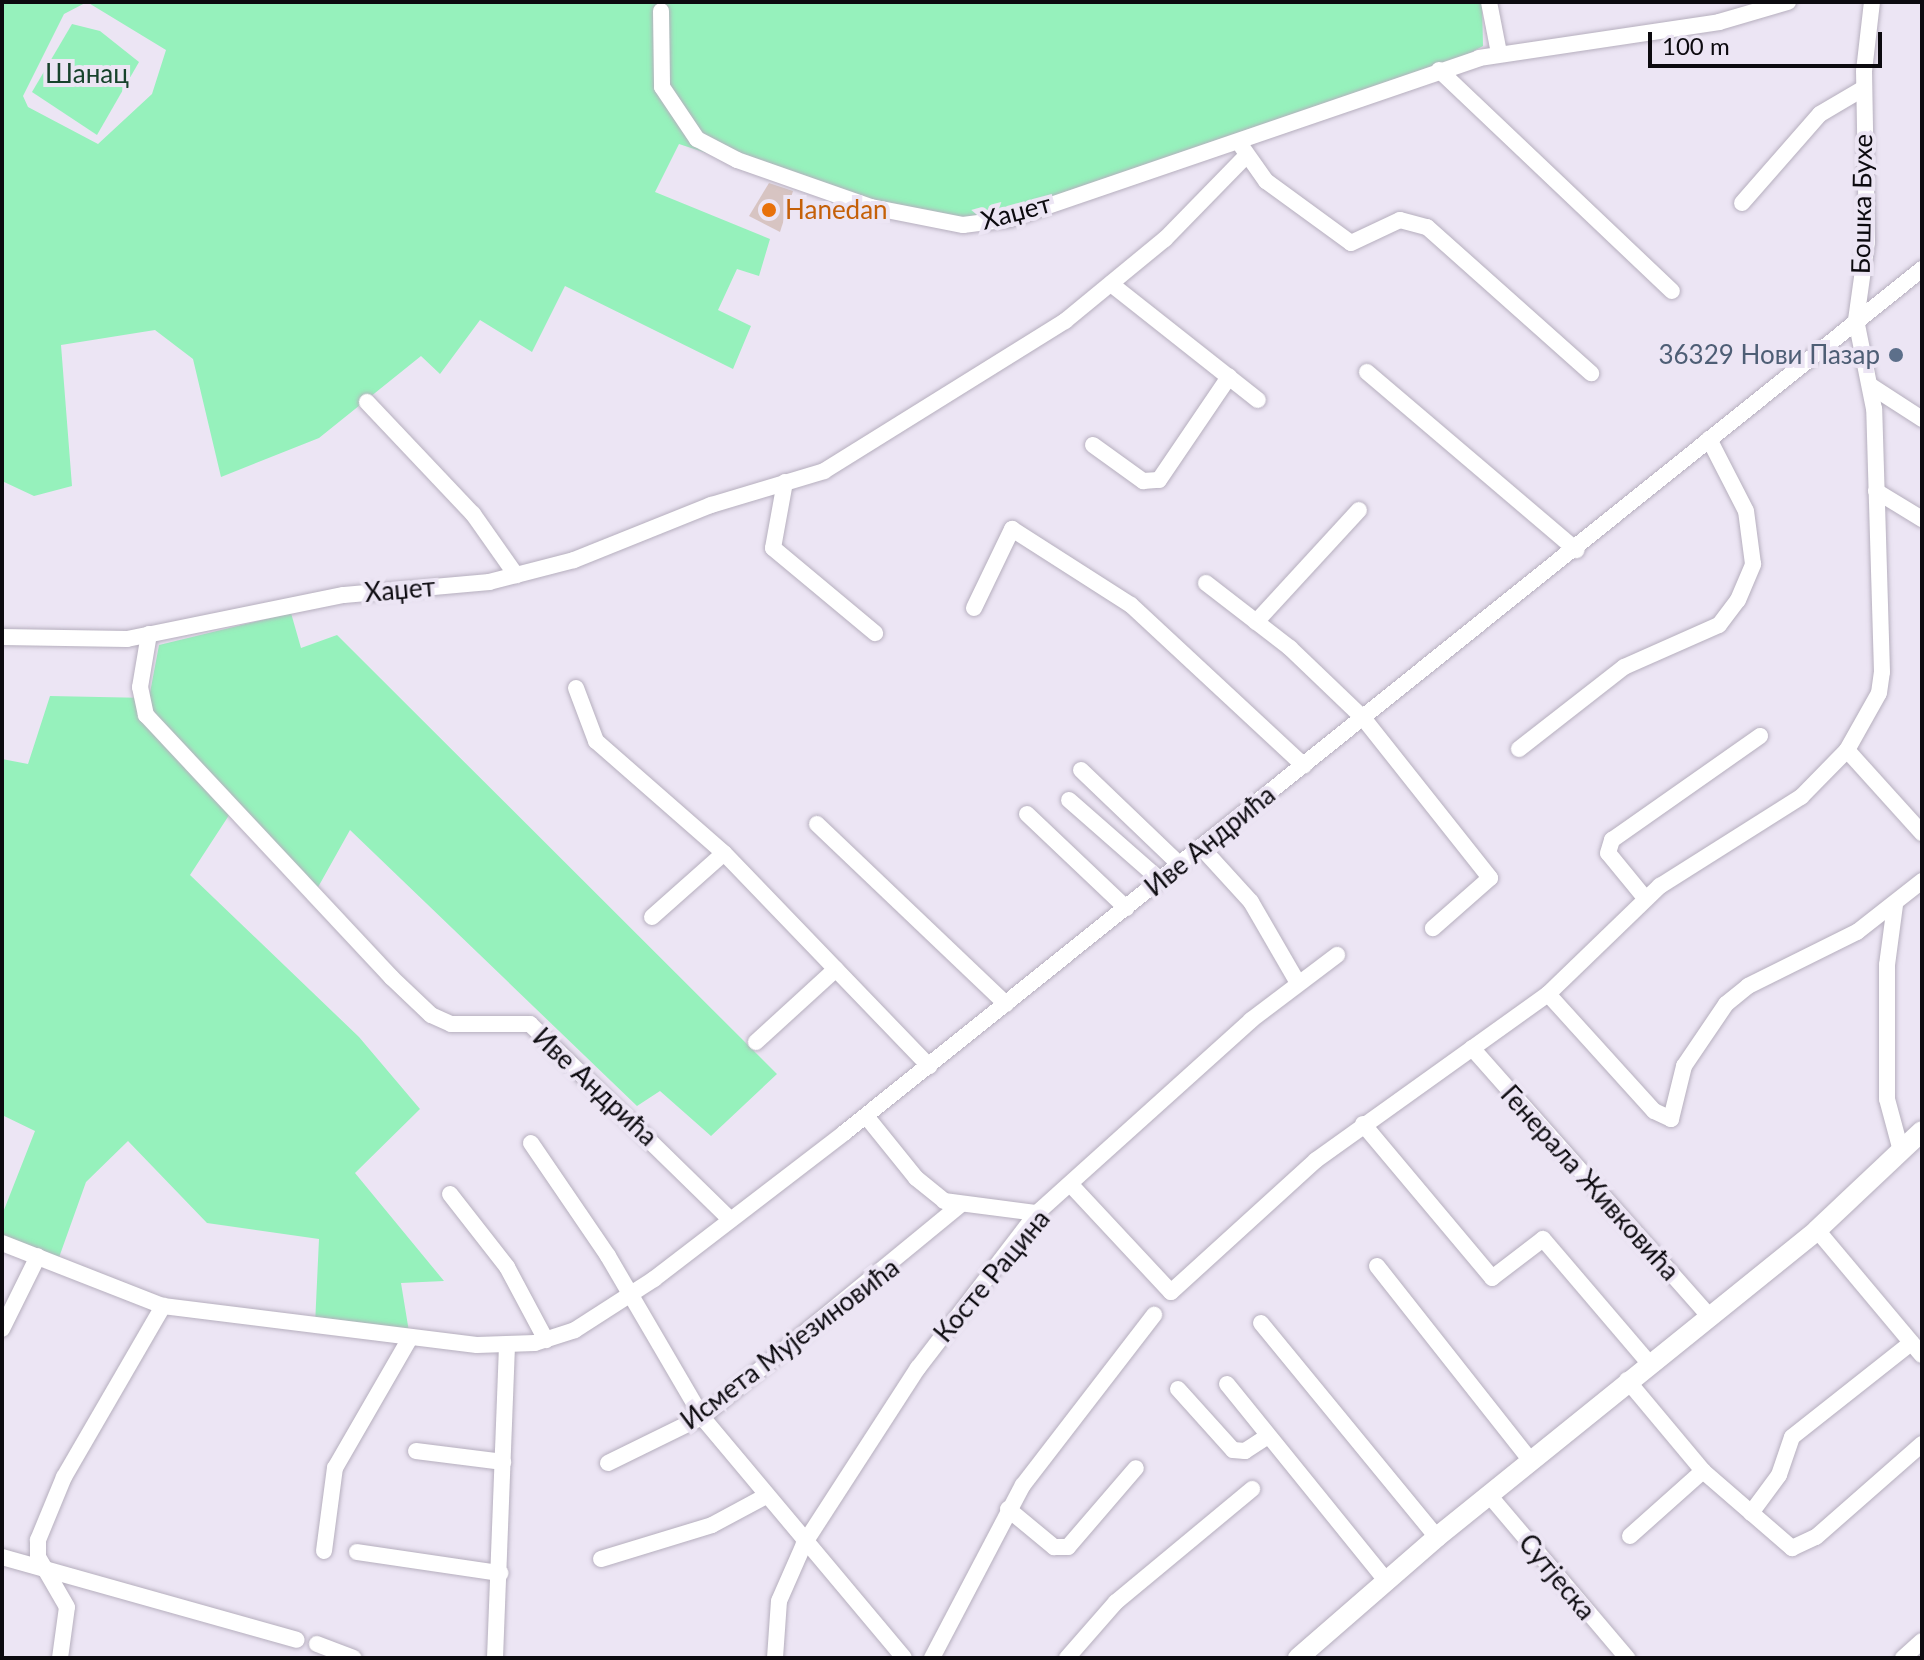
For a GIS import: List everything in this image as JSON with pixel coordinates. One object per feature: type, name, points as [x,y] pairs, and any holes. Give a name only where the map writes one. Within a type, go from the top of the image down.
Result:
[{"type":"street","points":[[1489,2],[1499,53]]},
{"type":"street","name":"Хаџет","points":[[661,11],[662,87],[697,139],[795,182],[930,222],[998,222],[1243,150],[1439,70],[1499,53],[1719,22],[1788,2]]},
{"type":"street","name":"Бошка Бухе","points":[[1856,320],[1867,242],[1864,88],[1872,2]]},
{"type":"street","points":[[1439,70],[1672,291]]},
{"type":"street","name":"Бошка Бухе","points":[[1742,203],[1820,114],[1864,88]]},
{"type":"street","points":[[1243,150],[1285,197],[1351,243],[1400,220],[1427,227],[1591,373]]},
{"type":"street","name":"Хаџет","points":[[2,637],[65,642],[149,634],[284,604],[516,575],[824,471],[886,436],[943,392],[1036,342],[1111,284],[1191,215],[1243,150]]},
{"type":"street","name":"Иве Андрића","points":[[2,1243],[163,1306],[410,1338],[507,1346],[546,1340],[630,1296],[866,1116],[1576,550],[1922,269]]},
{"type":"street","points":[[1111,284],[1258,400]]},
{"type":"street","points":[[1072,1186],[1171,1292],[1279,1190],[1363,1124],[1548,994],[1645,898],[1801,797],[1847,750],[1881,682],[1871,386],[1856,320]]},
{"type":"street","points":[[1367,372],[1576,550]]},
{"type":"street","points":[[1093,445],[1143,481],[1159,480],[1229,377]]},
{"type":"street","points":[[1871,386],[1922,419]]},
{"type":"street","points":[[367,402],[473,514],[516,575]]},
{"type":"street","points":[[1519,749],[1624,667],[1719,625],[1738,600],[1753,564],[1746,511],[1709,439]]},
{"type":"street","points":[[785,482],[773,548],[875,633]]},
{"type":"street","points":[[1876,491],[1922,519]]},
{"type":"street","points":[[1256,622],[1359,510]]},
{"type":"street","name":"Иве Андрића","points":[[974,608],[1012,529],[1131,605],[1304,766]]},
{"type":"street","points":[[1206,583],[1256,622],[1364,719],[1490,878],[1433,928]]},
{"type":"street","name":"Иве Андрића","points":[[149,634],[140,687],[146,715],[265,846],[431,1015],[480,1026],[530,1024],[729,1218]]},
{"type":"street","points":[[576,688],[596,741],[724,853],[929,1066]]},
{"type":"street","points":[[1645,898],[1608,853],[1612,840],[1760,736]]},
{"type":"street","points":[[1847,750],[1922,833]]},
{"type":"street","points":[[1081,770],[1180,865]]},
{"type":"street","points":[[1069,800],[1160,880]]},
{"type":"street","points":[[1027,814],[1126,908]]},
{"type":"street","points":[[817,824],[1006,1004]]},
{"type":"street","points":[[1201,847],[1251,902],[1298,983]]},
{"type":"street","points":[[652,917],[724,853]]},
{"type":"street","points":[[1548,994],[1654,1111],[1671,1119],[1684,1066],[1726,1004],[1895,905],[1922,881]]},
{"type":"street","points":[[1895,905],[1887,965],[1887,1099],[1901,1151]]},
{"type":"street","name":"Косте Рацина","points":[[775,1658],[779,1601],[804,1544],[918,1368],[1037,1213],[1072,1186],[1298,983],[1337,955]]},
{"type":"street","points":[[756,1042],[836,969]]},
{"type":"street","name":"Генерала Живковића","points":[[1472,1048],[1710,1317]]},
{"type":"street","points":[[866,1116],[924,1187],[959,1206],[1037,1213]]},
{"type":"street","points":[[1363,1124],[1492,1278],[1543,1239],[1649,1363]]},
{"type":"street","points":[[1298,1658],[1386,1580],[1627,1380],[1817,1230],[1922,1131]]},
{"type":"street","points":[[531,1143],[630,1296],[702,1417],[804,1544],[904,1658]]},
{"type":"street","points":[[450,1194],[507,1267],[546,1340]]},
{"type":"street","name":"Исмета Мујезиновића","points":[[608,1463],[702,1417],[959,1206]]},
{"type":"street","points":[[1751,1513],[1779,1475],[1792,1437],[1917,1349],[1817,1230]]},
{"type":"street","points":[[2,1329],[38,1256]]},
{"type":"street","points":[[1377,1266],[1530,1460]]},
{"type":"street","points":[[60,1658],[67,1607],[42,1565],[38,1540],[64,1477],[163,1306]]},
{"type":"street","points":[[932,1658],[1008,1509],[1089,1392],[1154,1315]]},
{"type":"street","points":[[1261,1323],[1437,1537]]},
{"type":"street","points":[[324,1551],[335,1468],[410,1338]]},
{"type":"street","points":[[495,1658],[507,1346]]},
{"type":"street","points":[[1627,1380],[1703,1471],[1779,1542],[1798,1548],[1922,1444]]},
{"type":"street","points":[[1227,1384],[1386,1580]]},
{"type":"street","points":[[1178,1389],[1233,1450],[1245,1451],[1268,1436]]},
{"type":"street","points":[[416,1451],[503,1462]]},
{"type":"street","points":[[1008,1509],[1054,1547],[1068,1547],[1136,1468]]},
{"type":"street","points":[[1630,1536],[1703,1471]]},
{"type":"street","points":[[1075,1655],[1116,1602],[1252,1489]]},
{"type":"street","name":"Сутјеска","points":[[1489,1495],[1627,1658]]},
{"type":"street","points":[[601,1559],[712,1525],[766,1496]]},
{"type":"street","points":[[357,1552],[500,1573]]},
{"type":"street","points":[[2,1557],[42,1565],[297,1640]]},
{"type":"street","points":[[1903,1658],[1922,1641]]},
{"type":"street","points":[[317,1644],[353,1658]]},
{"type":"green space","points":[[2,2],[87,2],[1482,2],[1483,46],[1439,70],[998,222],[871,207],[679,144],[655,192],[770,239],[759,276],[737,269],[718,310],[751,326],[733,369],[565,286],[532,352],[480,320],[440,374],[421,356],[319,438],[221,477],[193,359],[155,330],[61,345],[72,486],[34,496],[2,481]],"holes":[[[87,2],[166,50],[152,94],[98,144],[28,107],[23,96],[64,14]]]},
{"type":"green space","name":"Шанац","points":[[72,24],[100,31],[139,62],[97,135],[32,92]]},
{"type":"green space","points":[[291,613],[301,648],[337,635],[777,1074],[711,1136],[660,1091],[637,1106],[350,830],[317,889],[237,803],[190,875],[359,1037],[420,1109],[355,1173],[444,1281],[401,1283],[410,1338],[315,1325],[319,1239],[207,1223],[128,1141],[86,1182],[57,1263],[2,1243],[2,1215],[35,1131],[2,1115],[2,759],[28,764],[50,696],[149,698],[159,645]]},
{"type":"building","name":"Hanedan","points":[[769,183],[793,191],[780,232],[749,216]]},
{"type":"place","name":"Hanedan","points":[[769,210]]},
{"type":"place","name":"36329 Нови Пазар","points":[[1896,355]]}]
